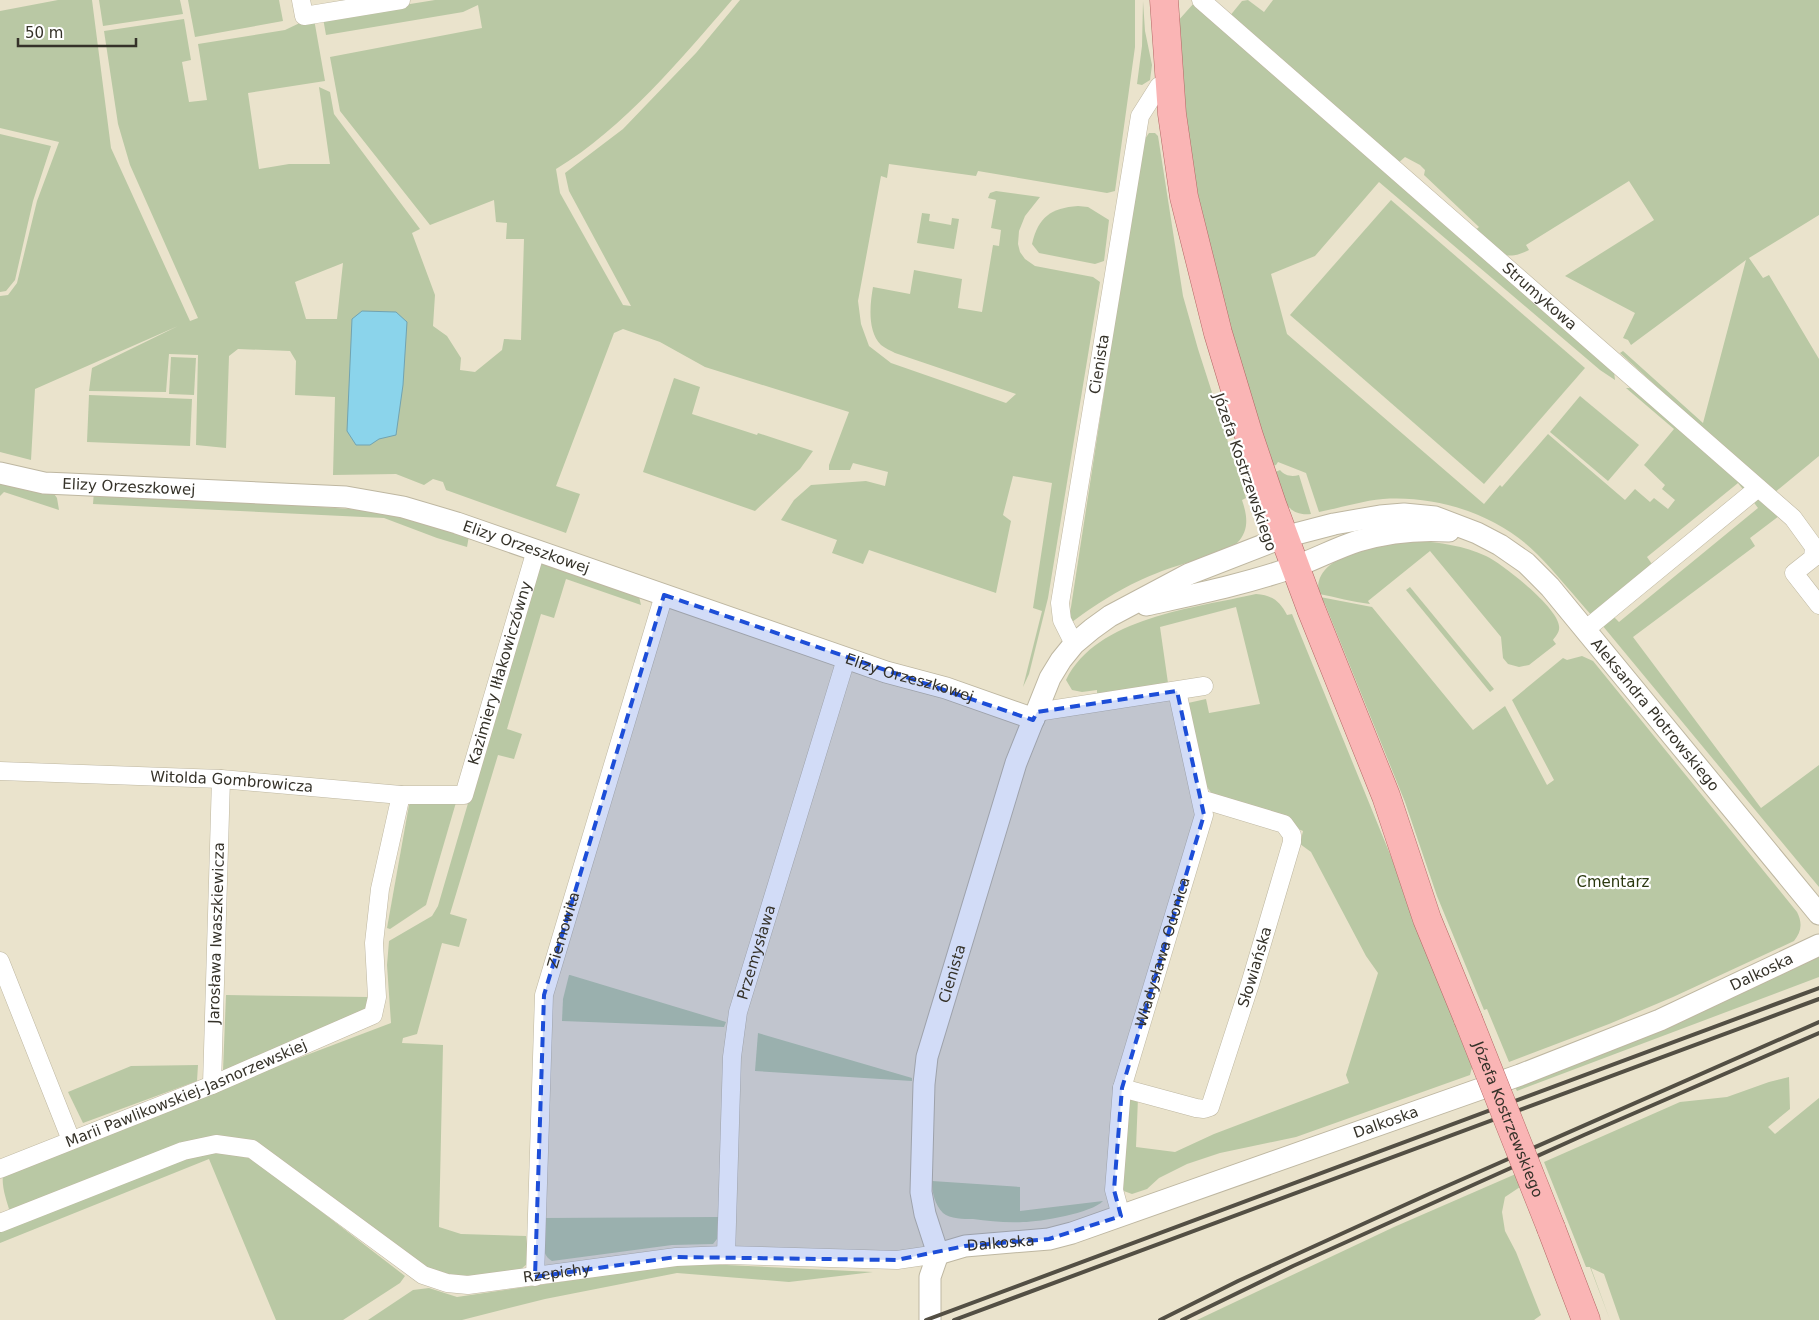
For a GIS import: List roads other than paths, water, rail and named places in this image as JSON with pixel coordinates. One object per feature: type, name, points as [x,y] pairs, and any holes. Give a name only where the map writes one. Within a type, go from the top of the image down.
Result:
[{"type":"main road","name":"Józefa Kostrzewskiego","points":[[1148,0],[1183,255],[1191,295],[1219,398],[1277,540],[1372,801],[1409,887],[1427,919],[1586,1320]]},
{"type":"main road","name":"Józefa Kostrzewskiego","points":[[1164,0],[1172,114],[1184,197],[1218,333],[1249,436],[1277,540]]},
{"type":"street","points":[[301,0],[304,16],[401,0]]},
{"type":"street","name":"Strumykowa","points":[[1201,0],[1793,518],[1814,547],[1813,558],[1794,572],[1819,605]]},
{"type":"street","name":"Cienista","points":[[1074,644],[1062,620],[1060,603],[1140,116],[1159,86]]},
{"type":"street","name":"Elizy Orzeszkowej","points":[[0,473],[21,479],[58,484],[316,495],[376,501],[428,514],[536,550],[886,672],[1035,715]]},
{"type":"street","points":[[1585,630],[1758,488]]},
{"type":"street","name":"Aleksandra Piotrowskiego","points":[[1277,540],[1354,520],[1404,514],[1434,517],[1477,533],[1500,545],[1526,563],[1550,587],[1819,914]]},
{"type":"street","name":"Aleksandra Piotrowskiego","points":[[1288,569],[1358,541],[1385,534],[1435,530],[1477,533]]},
{"type":"street","name":"Cienista","points":[[938,1254],[925,1214],[921,1192],[924,1084],[927,1057],[1010,778],[1050,678],[1074,644],[1092,629],[1121,610],[1189,574],[1277,540]]},
{"type":"street","name":"Kazimiery Iłłakowiczówny","points":[[464,795],[536,550]]},
{"type":"street","name":"Cienista","points":[[1121,610],[1192,595],[1288,569]]},
{"type":"street","name":"Ziemowita","points":[[535,1277],[544,995],[664,595]]},
{"type":"street","name":"Przemysława","points":[[726,1255],[734,1033],[744,993],[846,659]]},
{"type":"street","points":[[1035,715],[1204,686]]},
{"type":"street","name":"Władysława Odonica","points":[[1121,1216],[1114,1190],[1122,1088],[1204,815],[1177,691]]},
{"type":"street","name":"Witolda Gombrowicza","points":[[0,771],[221,779],[401,795],[464,795]]},
{"type":"street","name":"Jarosława Iwaszkiewicza","points":[[212,1085],[221,779]]},
{"type":"street","name":"Marii Pawlikowskiej-Jasnorzewskiej","points":[[0,1169],[212,1085],[373,1015],[377,997],[374,944],[380,889],[401,795]]},
{"type":"street","name":"Słowiańska","points":[[1122,1088],[1196,1108],[1204,1109],[1210,1107],[1250,984],[1292,842],[1292,835],[1284,824],[1201,799]]},
{"type":"street","name":"Dalkoska","points":[[938,1254],[965,1246],[1050,1239],[1121,1216],[1528,1071],[1660,1020],[1819,945]]},
{"type":"street","points":[[0,961],[71,1140]]},
{"type":"street","name":"Rzepichy","points":[[2,1216],[183,1151],[216,1144],[252,1149],[423,1275],[447,1283],[468,1285],[676,1257],[726,1255],[897,1260],[938,1254]]},
{"type":"street","points":[[930,1320],[930,1277],[938,1254]]},
{"type":"water","points":[[362,311],[396,312],[407,322],[403,385],[396,435],[379,439],[370,445],[356,445],[347,431],[352,319]]},
{"type":"railway","points":[[926,1320],[1819,988]]},
{"type":"railway","points":[[954,1320],[1819,999]]},
{"type":"railway","points":[[1160,1320],[1238,1281],[1431,1193],[1819,1022]]},
{"type":"railway","points":[[1182,1320],[1293,1266],[1584,1135],[1819,1033]]},
{"type":"park label","name":"Cmentarz","points":[[1613,882]]}]
